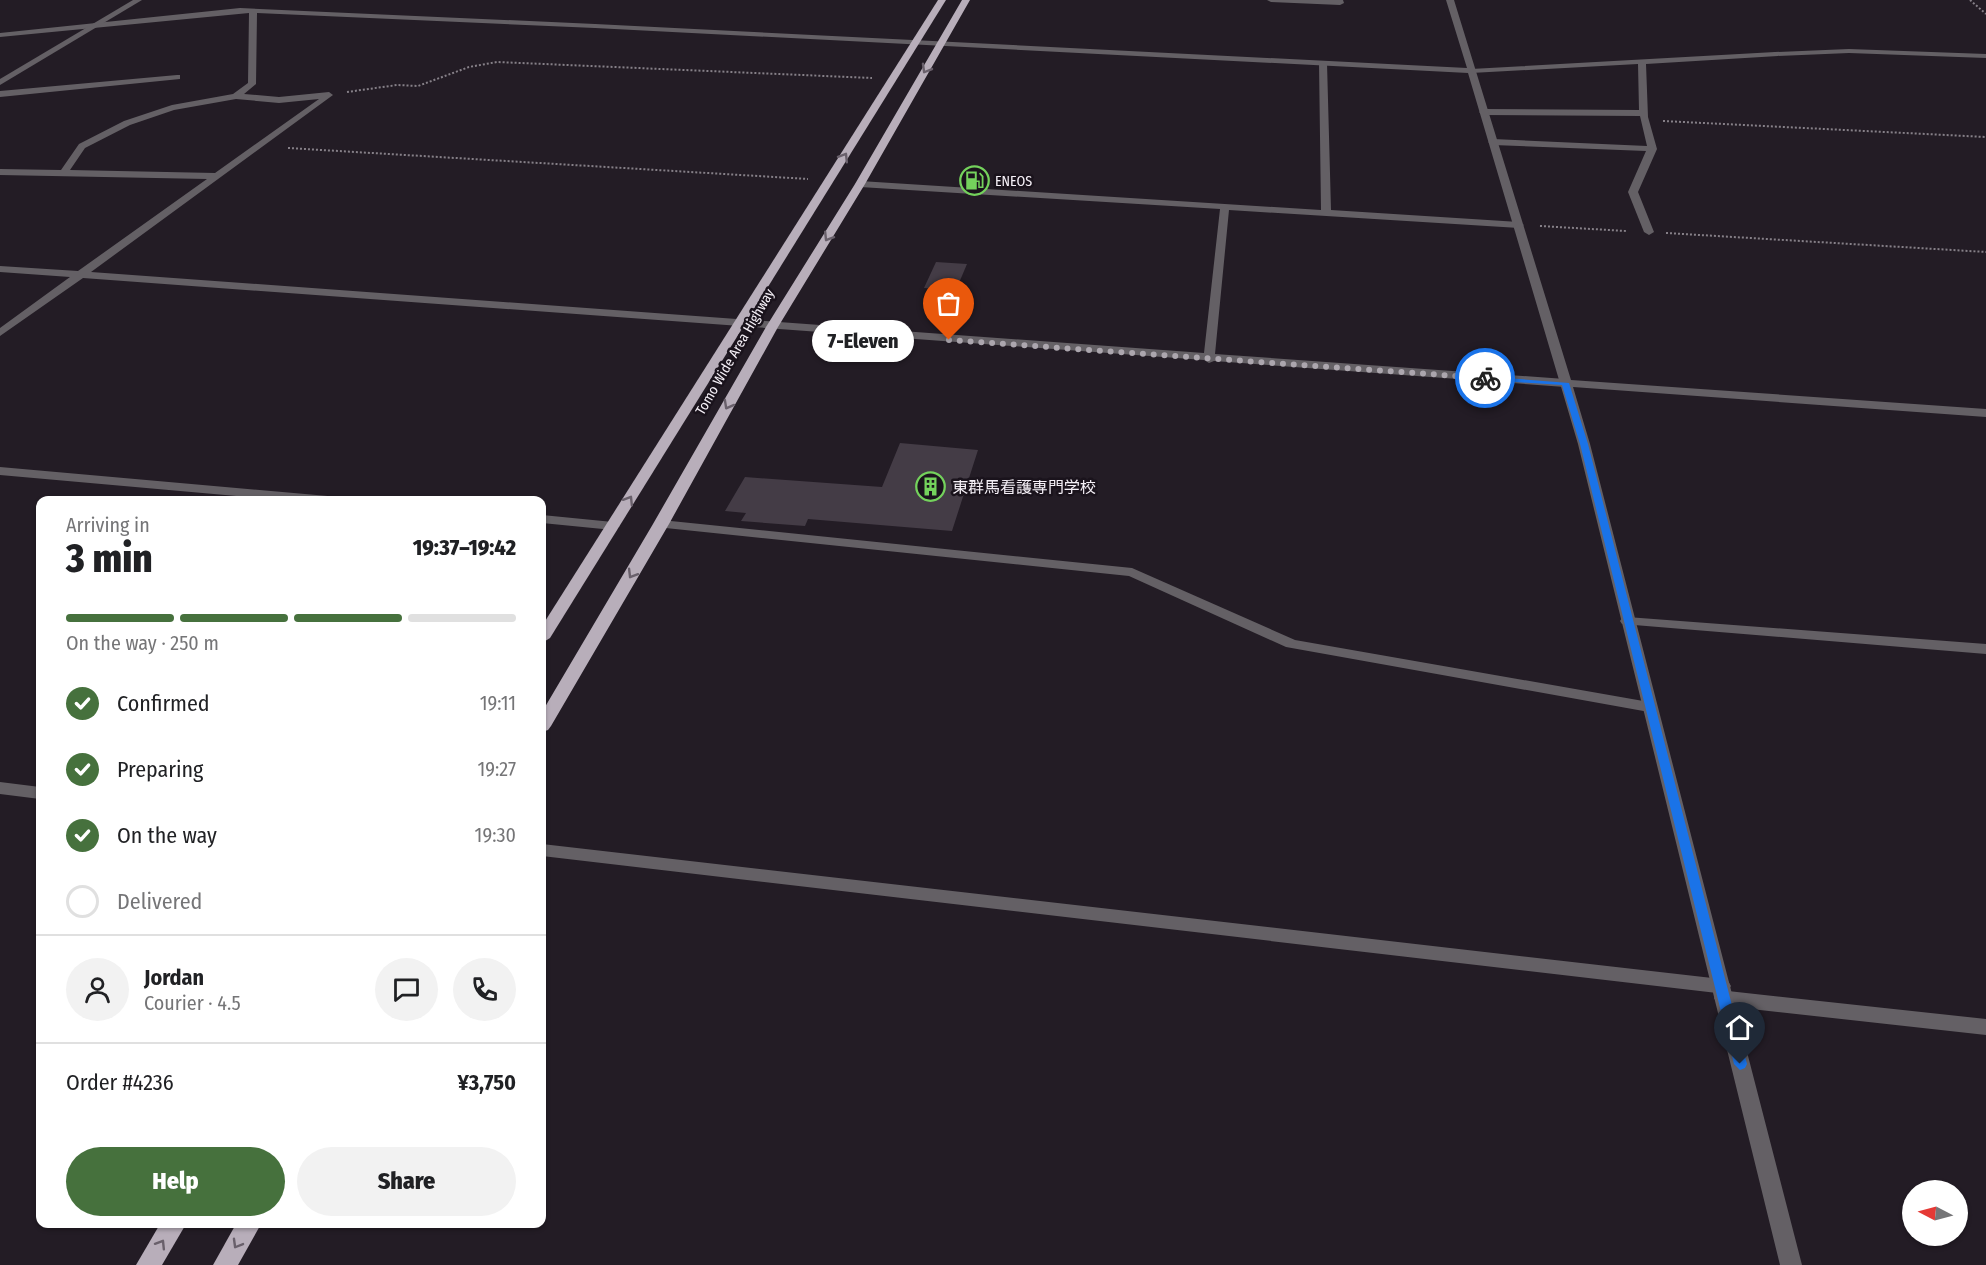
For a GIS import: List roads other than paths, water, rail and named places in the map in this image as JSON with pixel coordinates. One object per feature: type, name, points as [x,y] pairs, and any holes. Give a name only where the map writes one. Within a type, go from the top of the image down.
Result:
[{"type":"highway","name":"Tomo Wide Area Highway","points":[[546,632],[942,0]]},
{"type":"highway","name":"Tomo Wide Area Highway","points":[[546,719],[661,525],[772,327],[860,184],[966,0]]},
{"type":"highway","points":[[148,1265],[171,1228]]},
{"type":"highway","points":[[225,1265],[247,1228]]},
{"type":"street","points":[[0,83],[90,26],[138,0]]},
{"type":"street","points":[[1270,0],[1340,3],[1339,0]]},
{"type":"street","points":[[1450,0],[1584,444],[1648,707],[1791,1265]]},
{"type":"street","points":[[236,96],[252,84],[253,10]]},
{"type":"street","points":[[0,35],[253,10],[942,42],[1471,71],[1849,51],[1986,56]]},
{"type":"street","points":[[1642,62],[1644,116],[1652,149],[1633,192],[1649,232]]},
{"type":"street","points":[[1323,63],[1326,212]]},
{"type":"street","points":[[0,94],[177,77]]},
{"type":"street","points":[[0,333],[329,94],[279,100],[236,96],[172,108],[127,123],[82,146],[63,173]]},
{"type":"street","points":[[1483,112],[1644,116]]},
{"type":"street","points":[[1493,142],[1652,149]]},
{"type":"street","points":[[0,172],[218,176]]},
{"type":"street","points":[[860,184],[1518,225]]},
{"type":"street","points":[[1209,359],[1225,205]]},
{"type":"street","points":[[0,269],[1209,359],[1986,413]]},
{"type":"street","points":[[0,471],[282,496]]},
{"type":"street","points":[[546,519],[613,525]]},
{"type":"street","points":[[661,525],[1132,572],[1291,644],[1648,707]]},
{"type":"street","points":[[1627,621],[1986,649]]},
{"type":"street","points":[[0,788],[36,792]]},
{"type":"street","points":[[546,850],[1722,992],[1986,1027]]},
{"type":"place","name":"ENEOS","points":[[974,181]]},
{"type":"place","name":"7-Eleven","points":[[949,340]]},
{"type":"place","name":"東群馬看護専門学校","points":[[931,487]]}]
